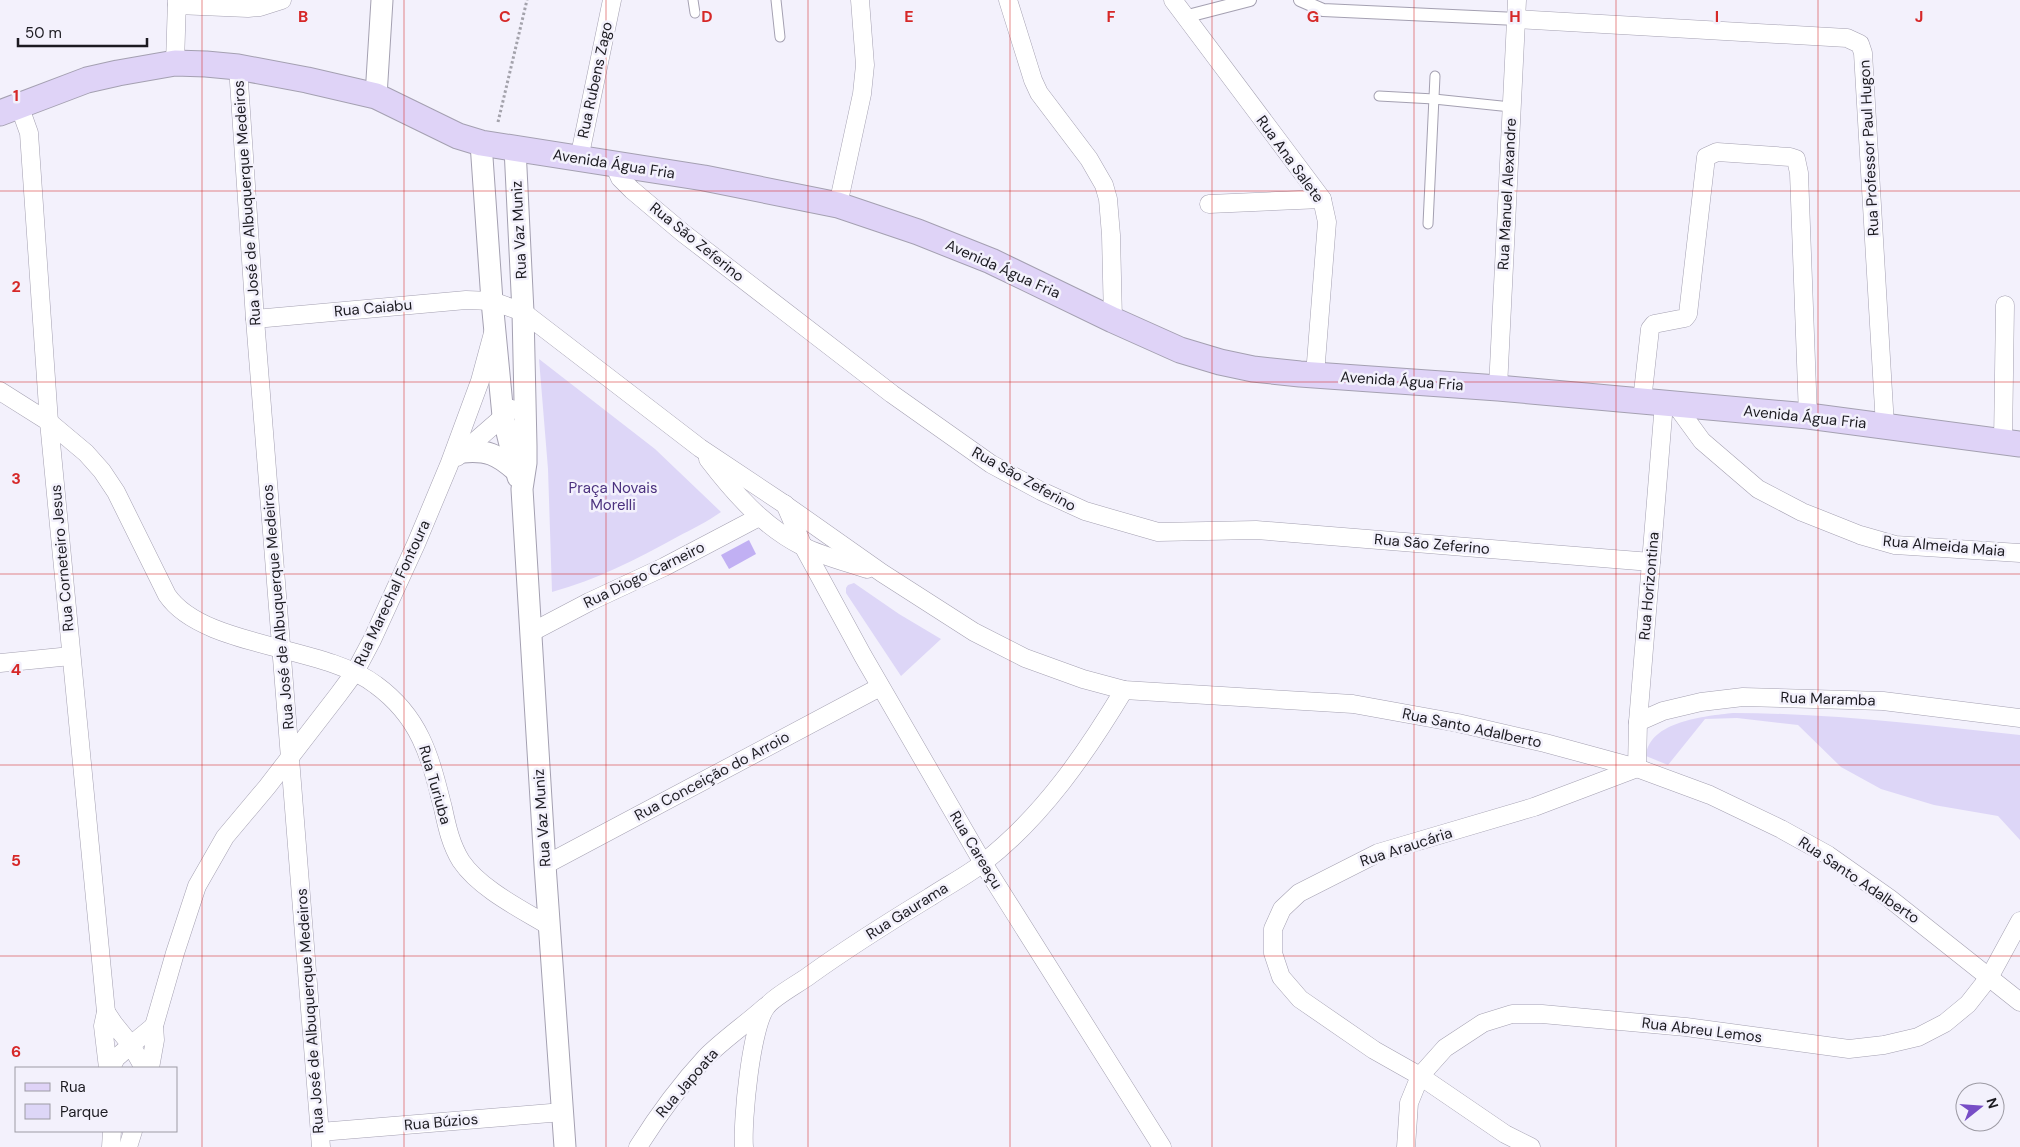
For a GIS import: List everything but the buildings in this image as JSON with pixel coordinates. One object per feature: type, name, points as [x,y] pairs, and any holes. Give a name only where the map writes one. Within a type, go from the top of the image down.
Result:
[{"type":"main road","name":"Avenida Água Fria","points":[[10,109],[87,80],[142,68],[175,63],[238,67],[376,96],[458,136],[481,143],[579,160],[704,178],[838,205],[918,232],[991,261],[1180,350],[1220,362],[1253,369],[1498,388],[1808,416],[2012,443]]},
{"type":"street","points":[[175,63],[177,2],[248,8],[282,0]]},
{"type":"street","points":[[376,96],[382,0]]},
{"type":"street","name":"Rua Rubens Zago","points":[[579,160],[612,0]]},
{"type":"street","points":[[838,205],[862,94],[864,65],[860,0]]},
{"type":"street","points":[[1008,0],[1033,80],[1039,93],[1088,159],[1104,185],[1108,199],[1111,234],[1113,320]]},
{"type":"street","name":"Rua Ana Salete","points":[[1174,0],[1184,17],[1322,199],[1327,222],[1315,375]]},
{"type":"street","points":[[1184,17],[1250,0]]},
{"type":"street","name":"Rua Professor Paul Hugon","points":[[1300,0],[1323,10],[1516,18],[1856,40],[1864,53],[1885,426]]},
{"type":"street","name":"Rua Manuel Alexandre","points":[[1498,388],[1517,0]]},
{"type":"street","name":"Rua José de Albuquerque Medeiros","points":[[238,67],[255,319],[320,1139]]},
{"type":"street","name":"Rua Corneteiro Jesus","points":[[10,109],[28,133],[49,422],[106,1012],[103,1026],[109,1067]]},
{"type":"street","name":"Rua Vaz Muniz","points":[[481,143],[492,301],[504,416],[518,479],[565,1147]]},
{"type":"street","name":"Rua Vaz Muniz","points":[[515,148],[523,312],[526,463],[518,479]]},
{"type":"street","name":"Rua Horizontina","points":[[1638,768],[1638,722],[1651,562],[1660,403],[1650,329],[1654,324],[1685,318],[1688,314],[1704,161],[1710,154],[1717,152],[1790,157],[1796,159],[1798,164],[1808,416]]},
{"type":"street","name":"Rua São Zeferino","points":[[614,165],[620,178],[632,190],[683,233],[900,400],[991,464],[1041,491],[1085,511],[1158,532],[1256,530],[1651,562]]},
{"type":"street","points":[[1209,204],[1322,199]]},
{"type":"street","name":"Rua Caiabu","points":[[255,319],[466,300],[492,301]]},
{"type":"street","points":[[492,301],[523,312],[700,448],[784,504],[803,546]]},
{"type":"street","points":[[2005,305],[2012,443]]},
{"type":"street","name":"Rua Marechal Fontoura","points":[[150,1067],[155,1040],[154,1026],[197,886],[225,836],[355,672],[372,640],[456,458],[495,327]]},
{"type":"street","name":"Rua Turiuba","points":[[0,390],[49,422],[86,453],[107,478],[116,492],[171,601],[188,615],[221,632],[282,648],[355,672],[376,684],[391,697],[407,714],[420,734],[431,760],[450,837],[457,854],[468,870],[499,896],[549,926]]},
{"type":"street","points":[[504,416],[524,399]]},
{"type":"street","name":"Rua Almeida Maia","points":[[1660,403],[1758,489],[1802,512],[1860,535],[1895,544],[2020,553]]},
{"type":"street","name":"Rua Marechal Fontoura","points":[[456,458],[504,416]]},
{"type":"street","points":[[700,448],[726,483],[759,517],[803,546]]},
{"type":"street","points":[[456,458],[486,452],[500,458],[518,479]]},
{"type":"street","name":"Rua Santo Adalberto","points":[[784,504],[882,573],[974,632],[1025,658],[1083,679],[1124,690],[1353,704],[1458,722],[1638,768],[1710,795],[1781,828],[1828,855],[1990,976],[2020,1002]]},
{"type":"street","name":"Rua Diogo Carneiro","points":[[530,633],[589,602],[664,567],[759,517]]},
{"type":"street","name":"Rua Santo Adalberto","points":[[803,546],[845,562],[882,573]]},
{"type":"street","name":"Rua Careaçu","points":[[803,546],[880,686],[983,863],[1162,1147]]},
{"type":"street","points":[[0,663],[71,656]]},
{"type":"street","name":"Rua Conceição do Arroio","points":[[545,865],[880,686]]},
{"type":"street","name":"Rua Gaurama","points":[[766,1007],[845,950],[983,863],[1017,834],[1047,801],[1100,730],[1124,690]]},
{"type":"street","name":"Rua Maramba","points":[[1638,722],[1673,709],[1701,702],[1742,697],[1883,701],[1970,714],[2020,718]]},
{"type":"street","name":"Rua Araucária","points":[[1530,1147],[1505,1134],[1420,1076],[1374,1050],[1300,999],[1281,977],[1273,953],[1273,929],[1282,909],[1299,893],[1378,853],[1534,807],[1638,768]]},
{"type":"street","name":"Rua Abreu Lemos","points":[[1406,1147],[1410,1103],[1420,1076],[1445,1048],[1482,1023],[1512,1014],[1542,1014],[1686,1027],[1849,1049],[1884,1045],[1918,1037],[1945,1023],[1968,1004],[1990,976],[2020,921]]},
{"type":"street","points":[[744,1147],[746,1096],[750,1063],[756,1034],[766,1007]]},
{"type":"street","name":"Rua Japoata","points":[[638,1147],[661,1112],[708,1056],[766,1007]]},
{"type":"street","name":"Rua Corneteiro Jesus","points":[[106,1012],[117,1029],[132,1045],[143,1067]]},
{"type":"street","points":[[110,1067],[116,1058],[154,1026]]},
{"type":"street","name":"Rua Búzios","points":[[320,1139],[563,1112]]},
{"type":"street","points":[[111,1147],[112,1132]]},
{"type":"street","points":[[128,1147],[133,1132]]},
{"type":"lane","points":[[693,0],[695,14]]},
{"type":"lane","points":[[776,0],[780,36]]},
{"type":"lane","points":[[1428,224],[1435,76]]},
{"type":"lane","points":[[1378,96],[1434,99],[1511,107]]},
{"type":"path","points":[[498,122],[527,0]]},
{"type":"green space","name":"Praça Novais Morelli","points":[[539,359],[655,449],[721,512],[616,568],[552,592],[548,469]]},
{"type":"green space","points":[[854,583],[899,614],[941,639],[901,676],[846,593],[848,585]]},
{"type":"green space","points":[[1733,713],[1841,717],[2020,735],[2020,840],[1998,816],[1934,805],[1881,789],[1841,767],[1798,725],[1737,718],[1705,719],[1668,765],[1646,756],[1649,744],[1657,735],[1680,722]]},
{"type":"shaded area","points":[[749,540],[756,554],[729,569],[721,555]]}]
